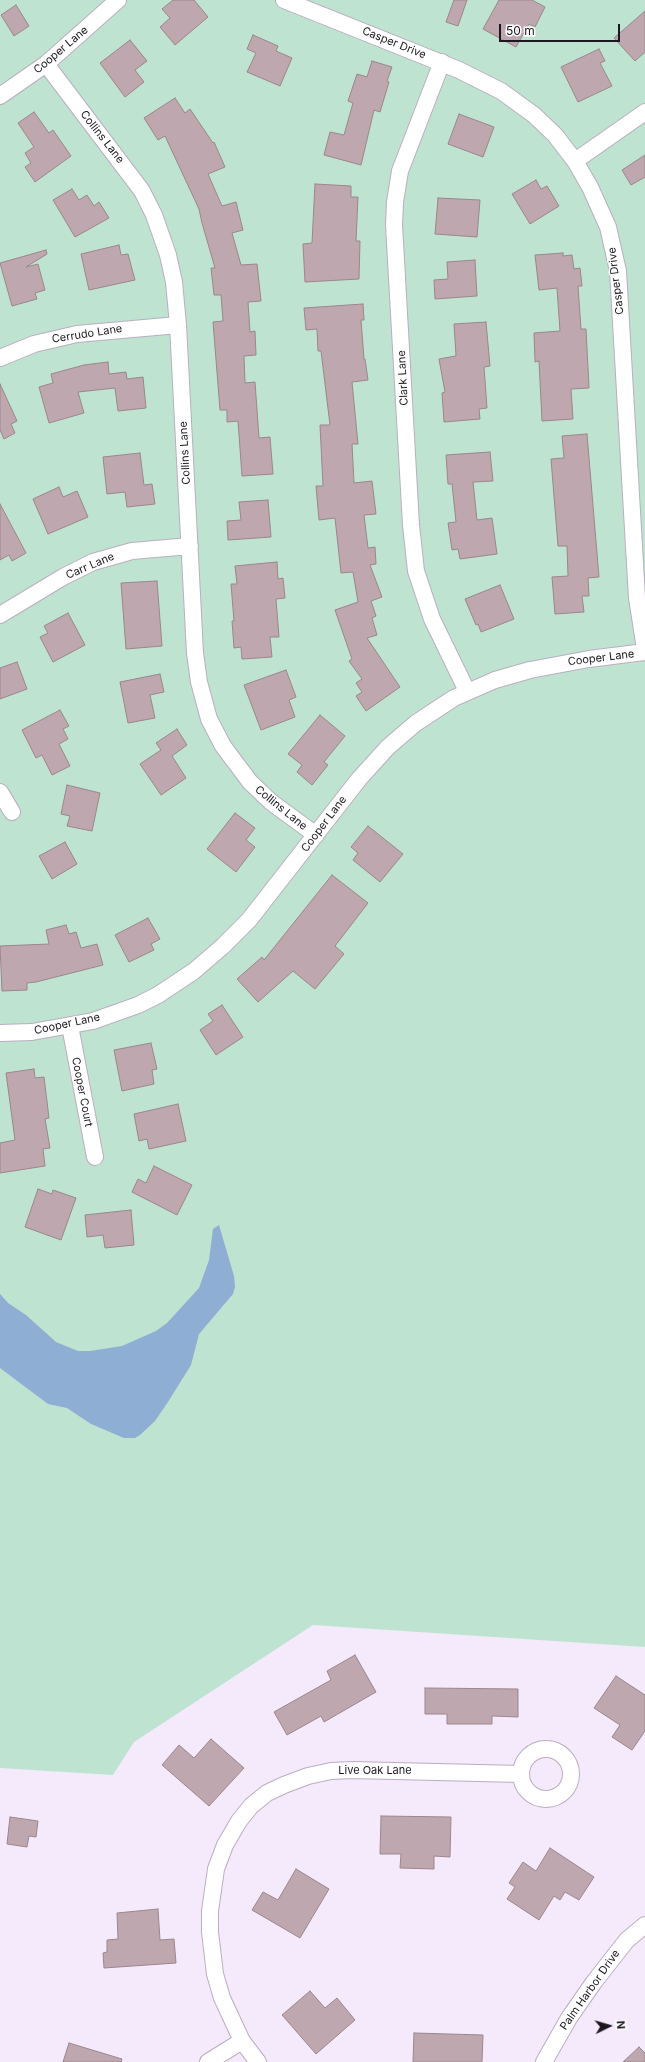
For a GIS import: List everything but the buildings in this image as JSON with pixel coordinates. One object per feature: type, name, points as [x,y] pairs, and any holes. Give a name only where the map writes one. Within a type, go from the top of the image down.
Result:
[{"type":"street","name":"Cooper Lane","points":[[0,96],[46,64],[118,0]]},
{"type":"street","name":"Casper Drive","points":[[284,0],[442,62],[488,84],[524,108],[554,135],[575,161],[590,186],[603,213],[612,241],[618,271],[637,598],[645,651]]},
{"type":"street","name":"Clark Lane","points":[[442,62],[400,171],[395,202],[394,225],[411,525],[416,571],[432,619],[468,691]]},
{"type":"street","name":"Collins Lane","points":[[46,64],[127,170],[148,203],[164,242],[172,269],[178,325],[197,668],[209,720],[223,746],[250,782],[271,802],[316,835]]},
{"type":"street","points":[[575,161],[645,112]]},
{"type":"street","name":"Cerrudo Lane","points":[[0,358],[34,344],[77,334],[178,325]]},
{"type":"street","name":"Carr Lane","points":[[0,615],[63,577],[93,562],[132,551],[190,546]]},
{"type":"street","name":"Cooper Lane","points":[[0,1032],[32,1032],[93,1021],[138,1005],[158,995],[194,971],[223,946],[248,920],[359,779],[396,739],[429,714],[468,691],[495,680],[541,667],[645,651]]},
{"type":"street","points":[[0,792],[12,812]]},
{"type":"street","name":"Cooper Court","points":[[70,1026],[95,1157]]},
{"type":"street","name":"Live Oak Lane","points":[[258,2062],[242,2041],[231,2020],[215,1974],[210,1932],[210,1911],[216,1870],[225,1845],[239,1821],[251,1806],[267,1793],[284,1785],[308,1776],[331,1771],[352,1770],[521,1774]]},
{"type":"street","name":"Palm Harbor Drive","points":[[544,2062],[569,2018],[594,1982],[627,1940],[645,1925]]},
{"type":"street","points":[[208,2062],[242,2041]]},
{"type":"green space","points":[[0,0],[645,0],[645,1647],[313,1625],[134,1742],[113,1775],[0,1768]]},
{"type":"water","points":[[219,1225],[234,1276],[235,1287],[233,1294],[199,1334],[191,1365],[155,1421],[140,1435],[135,1438],[124,1438],[91,1424],[67,1408],[48,1404],[0,1368],[0,1294],[8,1303],[26,1315],[56,1342],[78,1351],[90,1351],[122,1346],[156,1331],[167,1323],[199,1288],[209,1260],[213,1229]]}]
